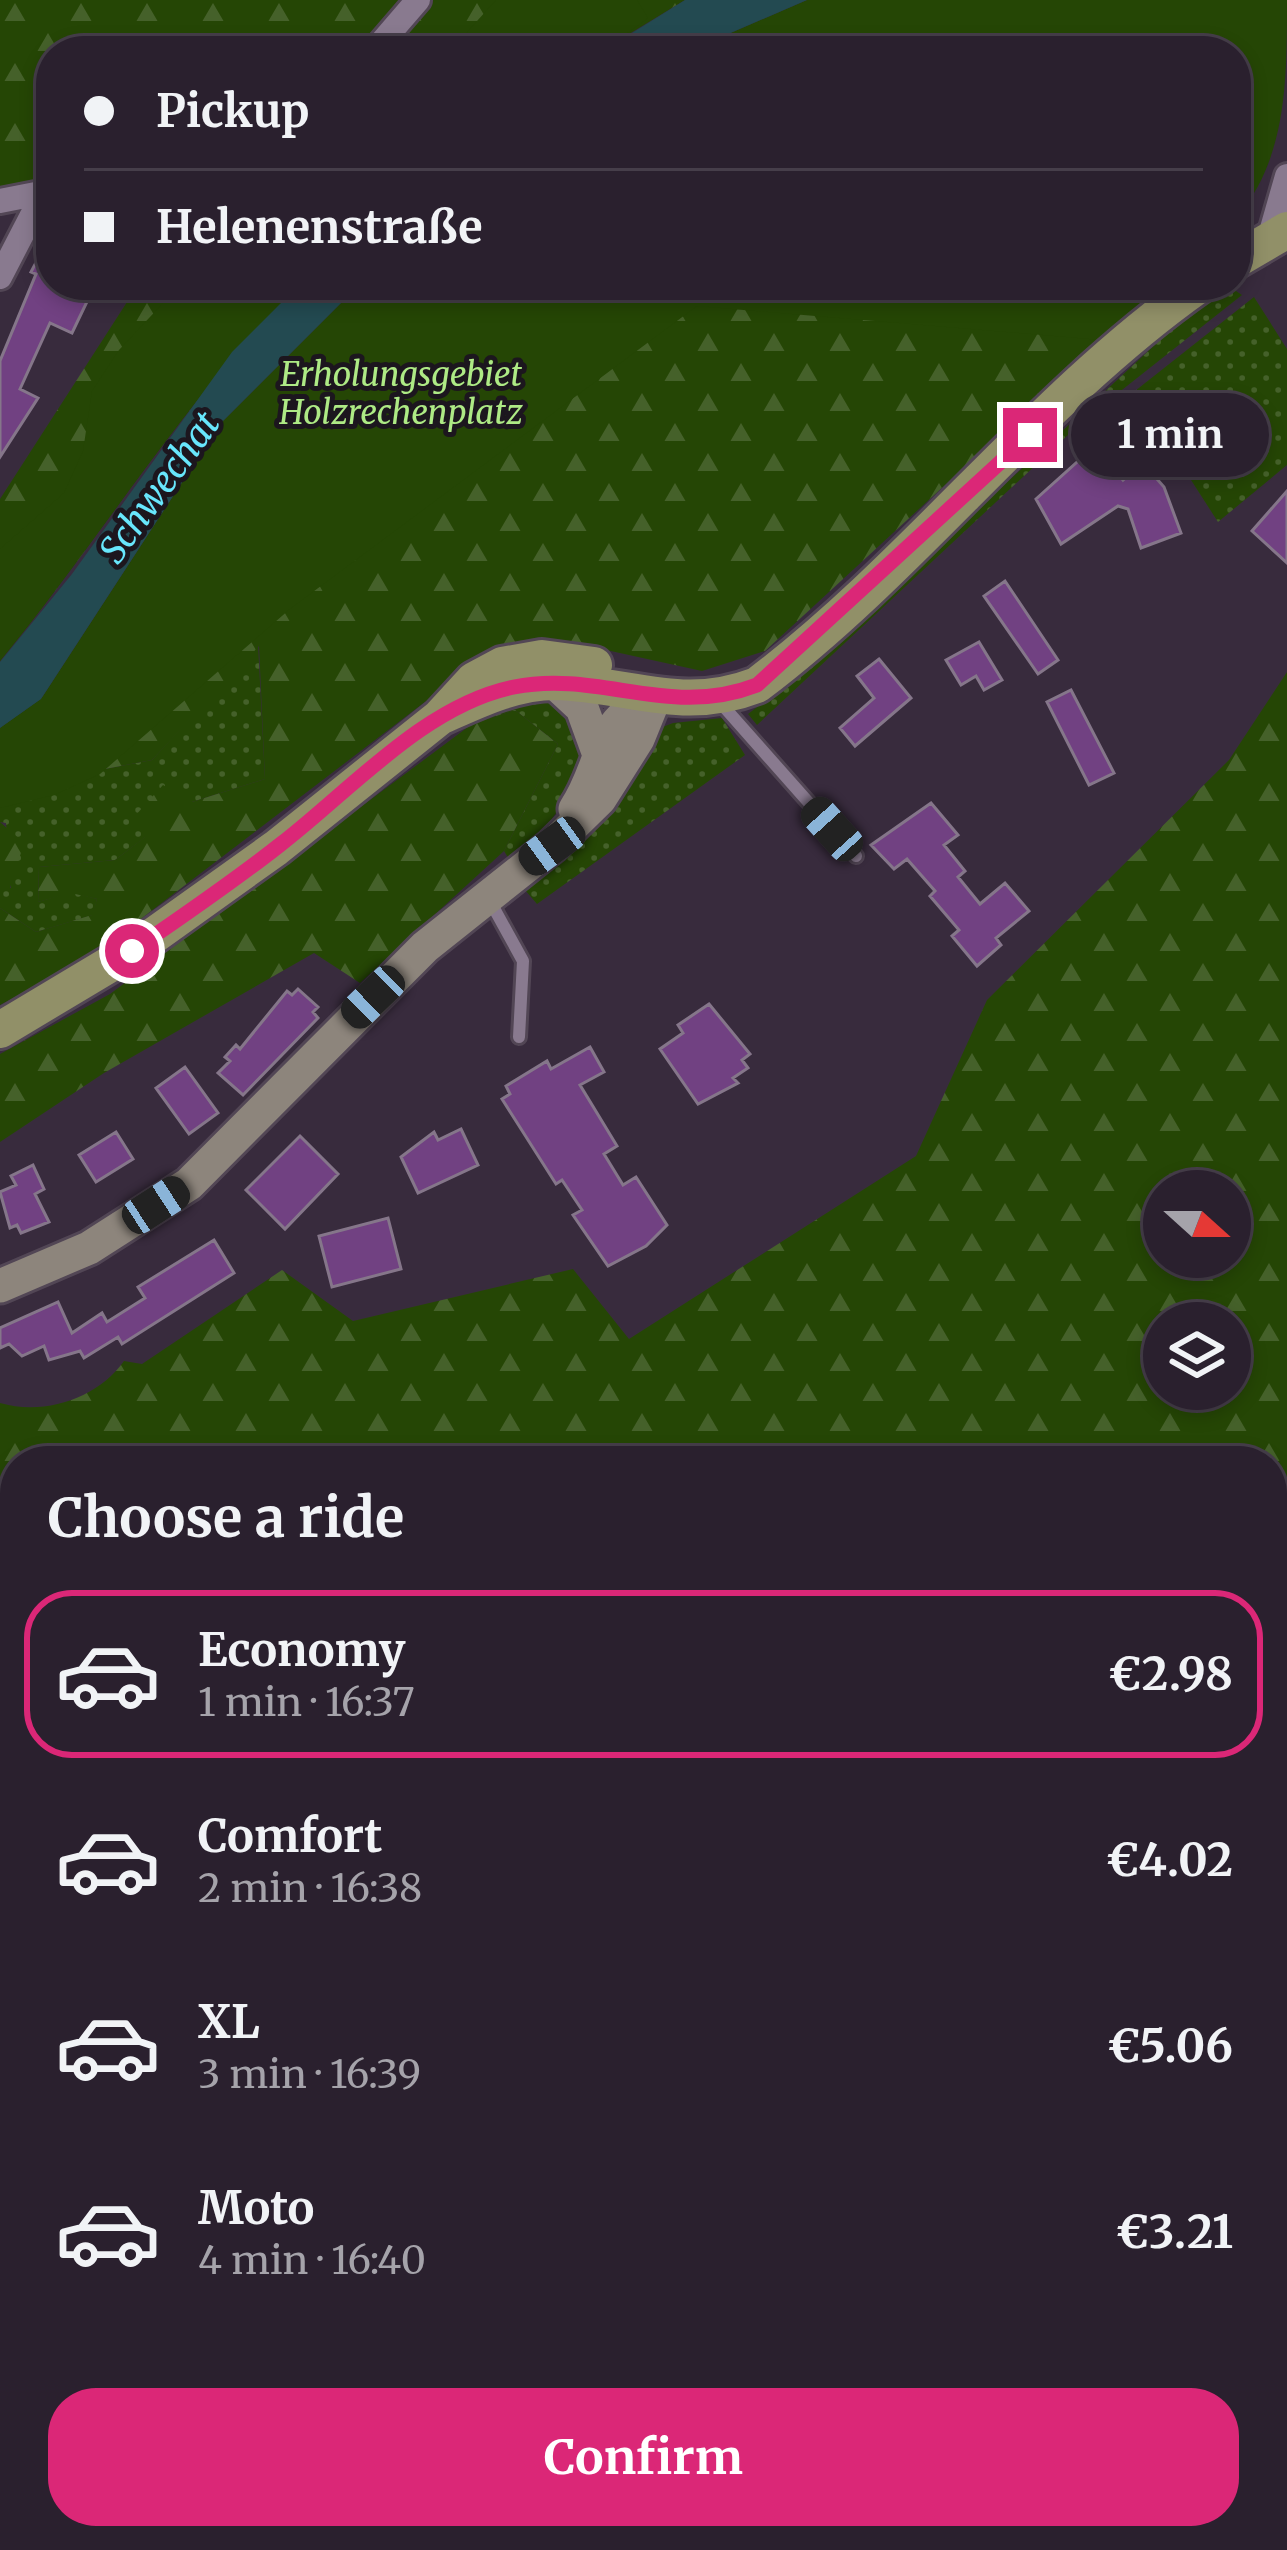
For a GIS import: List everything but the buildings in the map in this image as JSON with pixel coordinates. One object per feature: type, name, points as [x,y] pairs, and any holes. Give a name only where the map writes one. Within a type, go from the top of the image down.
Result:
[{"type":"main road","points":[[1251,251],[1278,235]]},
{"type":"main road","points":[[440,717],[511,688],[554,682],[690,702],[757,685],[786,663],[1150,320],[1178,300]]},
{"type":"main road","points":[[0,1030],[84,982],[227,885],[440,717],[474,680],[502,665],[542,658],[577,660],[615,671],[656,695]]},
{"type":"street","points":[[387,36],[418,0]]},
{"type":"street","points":[[1278,235],[1287,176]]},
{"type":"street","points":[[0,201],[36,194]]},
{"type":"street","points":[[1278,235],[1287,206]]},
{"type":"street","points":[[2,265],[36,210]]},
{"type":"street","points":[[554,682],[582,708],[598,752]]},
{"type":"street","points":[[552,846],[582,799],[598,752],[627,709],[656,695]]},
{"type":"street","points":[[0,1286],[89,1249],[189,1184],[390,980],[486,895],[552,846],[600,799],[638,739],[656,695]]},
{"type":"lane","points":[[716,698],[856,856]]},
{"type":"lane","points":[[486,895],[523,961],[519,1037]]},
{"type":"green space","points":[[0,0],[685,0],[626,36],[36,36],[36,189],[0,195]]},
{"type":"green space","points":[[496,0],[637,0],[648,18],[623,36],[464,36]]},
{"type":"green space","points":[[807,0],[1287,0],[1281,117],[1275,144],[1251,198],[1251,36],[724,36]]},
{"type":"green space","points":[[1254,297],[1287,349],[1287,465],[1218,522],[1173,452],[1116,406]]},
{"type":"green space","points":[[128,300],[285,300],[181,421],[0,661],[0,499]]},
{"type":"green space","points":[[166,300],[285,300],[181,421],[0,661],[0,549],[64,493],[83,451],[92,391],[119,350]]},
{"type":"green space","name":"Erholungsgebiet Holzrechenplatz","points":[[344,300],[1145,300],[1101,340],[697,306],[290,609],[100,774],[54,795],[0,808],[0,728],[41,699],[220,424]]},
{"type":"green space","points":[[374,300],[1146,300],[765,651],[702,671],[565,641],[489,653],[91,957],[0,1005],[0,908],[36,932],[92,915],[97,899],[71,893],[38,902],[39,867],[115,860],[145,837],[134,817],[163,785],[192,802],[265,779],[259,646],[152,760],[68,776],[0,728],[41,699]]},
{"type":"green space","points":[[1207,300],[1236,300],[1084,420],[757,725],[748,714],[802,673]]},
{"type":"green space","points":[[258,644],[265,779],[192,802],[115,860],[39,867],[38,902],[71,892],[97,899],[93,915],[36,932],[0,908],[0,888],[11,888],[6,823],[0,822],[0,776],[68,776],[152,760]]},
{"type":"green space","points":[[1287,672],[1287,1446],[0,1446],[0,1403],[35,1407],[85,1394],[124,1361],[142,1364],[282,1270],[353,1321],[573,1269],[629,1339],[916,1156],[987,1000],[1229,760]]},
{"type":"green space","points":[[538,696],[565,707],[586,749],[558,811],[509,859],[504,851],[558,744],[515,710],[472,724],[508,701]]},
{"type":"green space","points":[[515,710],[558,744],[504,851],[360,983],[314,953],[104,1073],[0,1142],[0,1054],[110,994],[472,724]]},
{"type":"green space","points":[[722,718],[745,755],[537,904],[525,890],[586,832],[652,731],[673,723]]},
{"type":"green space","points":[[0,822],[24,843],[10,888],[0,888]]},
{"type":"water","points":[[685,0],[807,0],[724,36],[627,36]]},
{"type":"water","name":"Schwechat","points":[[284,300],[344,300],[220,424],[41,699],[0,728],[0,662],[72,574],[232,352]]},
{"type":"route","points":[[132,951],[276,848],[440,717],[475,701],[511,688],[554,682],[690,702],[724,698],[757,685],[918,543],[1030,435]]}]
